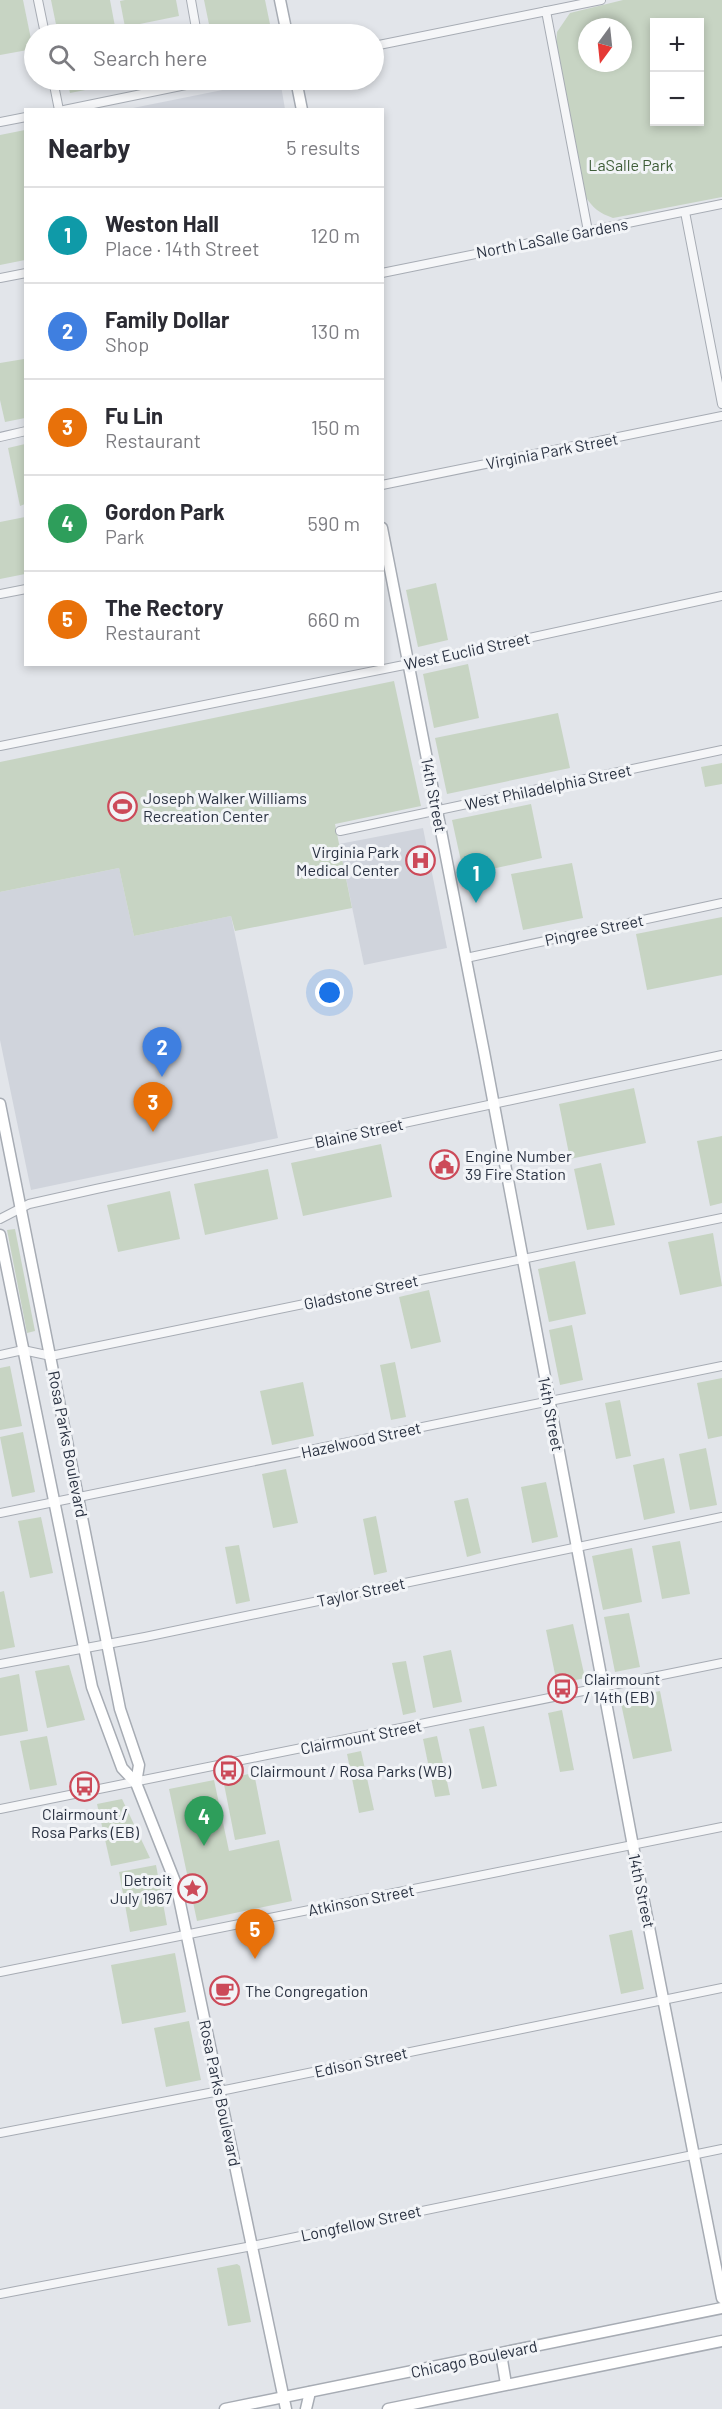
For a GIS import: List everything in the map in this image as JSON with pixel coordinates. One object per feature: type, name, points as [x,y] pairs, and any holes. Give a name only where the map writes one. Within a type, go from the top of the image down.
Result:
[{"type":"street","points":[[38,0],[43,24]]},
{"type":"street","points":[[191,0],[195,24]]},
{"type":"street","points":[[280,0],[285,24]]},
{"type":"street","points":[[384,44],[601,0]]},
{"type":"street","points":[[546,11],[588,231]]},
{"type":"street","points":[[56,90],[61,108]]},
{"type":"street","points":[[72,108],[159,90]]},
{"type":"street","points":[[298,90],[302,108]]},
{"type":"street","points":[[0,122],[24,117]]},
{"type":"street","name":"North LaSalle Gardens","points":[[384,273],[722,204]]},
{"type":"street","points":[[685,212],[722,404]]},
{"type":"street","points":[[0,278],[24,273]]},
{"type":"street","name":"Virginia Park Street","points":[[384,485],[722,416]]},
{"type":"street","points":[[0,436],[24,431]]},
{"type":"street","name":"14th Street","points":[[384,538],[466,958],[633,1846],[722,2298]]},
{"type":"street","points":[[0,594],[24,589]]},
{"type":"street","name":"West Euclid Street","points":[[0,746],[409,664],[722,596]]},
{"type":"street","name":"West Philadelphia Street","points":[[340,831],[722,750]]},
{"type":"street","name":"Pingree Street","points":[[466,958],[722,903]]},
{"type":"street","name":"Blaine Street","points":[[0,1219],[30,1204],[96,1189],[722,1055]]},
{"type":"street","name":"Rosa Parks Boulevard","points":[[0,1104],[120,1709],[139,1765],[135,1783]]},
{"type":"street","name":"Gladstone Street","points":[[0,1355],[23,1350],[51,1356],[722,1218]]},
{"type":"street","name":"Rosa Parks Boulevard","points":[[0,1235],[92,1687],[122,1768],[135,1783],[176,1884],[285,2403]]},
{"type":"street","name":"Hazelwood Street","points":[[0,1513],[722,1366]]},
{"type":"street","name":"Taylor Street","points":[[0,1664],[722,1517]]},
{"type":"street","name":"Clairmount Street","points":[[0,1809],[722,1664]]},
{"type":"street","name":"Atkinson Street","points":[[0,1972],[722,1827]]},
{"type":"street","name":"Edison Street","points":[[0,2133],[220,2091],[722,1988]]},
{"type":"street","name":"Longfellow Street","points":[[0,2294],[252,2246],[722,2149]]},
{"type":"street","name":"Chicago Boulevard","points":[[225,2409],[285,2403],[310,2392],[722,2308]]},
{"type":"street","name":"Chicago Boulevard","points":[[388,2409],[722,2341]]},
{"type":"street","points":[[501,2354],[506,2384]]},
{"type":"street","points":[[306,2409],[306,2400],[310,2392]]},
{"type":"shaded area","points":[[222,90],[282,90],[285,108],[133,108]]},
{"type":"shaded area","points":[[423,828],[447,948],[364,965],[339,844]]},
{"type":"shaded area","points":[[119,868],[134,936],[231,916],[278,1138],[31,1190],[0,1040],[0,892]]},
{"type":"green space","points":[[0,0],[23,0],[28,24],[24,24],[24,51],[0,55]]},
{"type":"green space","points":[[51,0],[110,0],[114,24],[56,24]]},
{"type":"green space","points":[[176,0],[179,16],[140,24],[124,24],[120,1]]},
{"type":"green space","points":[[204,0],[265,0],[270,24],[209,24]]},
{"type":"green space","name":"LaSalle Park","points":[[623,0],[722,0],[722,197],[613,218],[600,212],[591,204],[585,196],[556,46],[557,32],[570,13]]},
{"type":"green space","points":[[69,90],[85,90],[70,93]]},
{"type":"green space","points":[[24,130],[24,260],[0,265],[0,135]]},
{"type":"green space","points":[[24,359],[24,418],[5,422],[0,400],[0,363]]},
{"type":"green space","points":[[24,444],[24,504],[20,506],[8,448]]},
{"type":"green space","points":[[24,517],[24,574],[0,579],[0,522]]},
{"type":"green space","points":[[436,583],[448,640],[418,647],[406,590]]},
{"type":"green space","points":[[468,664],[479,718],[434,728],[423,674]]},
{"type":"green space","points":[[394,681],[421,806],[335,824],[352,908],[235,931],[231,916],[134,936],[119,868],[0,892],[0,762]]},
{"type":"green space","points":[[558,713],[570,768],[447,794],[435,738]]},
{"type":"green space","points":[[722,763],[722,784],[705,787],[701,767]]},
{"type":"green space","points":[[531,804],[542,858],[464,875],[452,820]]},
{"type":"green space","points":[[572,863],[583,918],[523,930],[511,874]]},
{"type":"green space","points":[[722,917],[722,975],[647,990],[636,934]]},
{"type":"green space","points":[[634,1088],[646,1143],[570,1159],[559,1104]]},
{"type":"green space","points":[[722,1136],[722,1203],[710,1206],[697,1141]]},
{"type":"green space","points":[[381,1144],[392,1197],[303,1216],[291,1163]]},
{"type":"green space","points":[[601,1163],[615,1225],[587,1230],[574,1169]]},
{"type":"green space","points":[[268,1169],[278,1219],[205,1235],[194,1184]]},
{"type":"green space","points":[[170,1191],[180,1239],[118,1252],[107,1205]]},
{"type":"green space","points":[[15,1229],[35,1331],[27,1333],[7,1230]]},
{"type":"green space","points":[[713,1233],[722,1286],[680,1295],[668,1242]]},
{"type":"green space","points":[[575,1261],[586,1314],[549,1322],[538,1269]]},
{"type":"green space","points":[[429,1290],[441,1342],[411,1349],[399,1297]]},
{"type":"green space","points":[[572,1325],[583,1380],[560,1385],[549,1330]]},
{"type":"green space","points":[[395,1362],[406,1417],[391,1420],[380,1365]]},
{"type":"green space","points":[[10,1366],[22,1426],[0,1430],[0,1368]]},
{"type":"green space","points":[[722,1378],[722,1436],[708,1439],[697,1383]]},
{"type":"green space","points":[[303,1382],[314,1436],[272,1445],[260,1391]]},
{"type":"green space","points":[[620,1400],[631,1456],[616,1459],[605,1403]]},
{"type":"green space","points":[[23,1432],[35,1492],[12,1497],[0,1437]]},
{"type":"green space","points":[[706,1448],[717,1505],[690,1510],[679,1454]]},
{"type":"green space","points":[[664,1458],[675,1513],[644,1520],[633,1465]]},
{"type":"green space","points":[[286,1469],[298,1523],[273,1528],[262,1474]]},
{"type":"green space","points":[[546,1482],[558,1537],[532,1543],[521,1487]]},
{"type":"green space","points":[[468,1498],[481,1553],[467,1557],[454,1501]]},
{"type":"green space","points":[[376,1516],[387,1572],[374,1575],[363,1519]]},
{"type":"green space","points":[[41,1517],[53,1573],[30,1578],[18,1521]]},
{"type":"green space","points":[[680,1541],[690,1594],[662,1599],[652,1546]]},
{"type":"green space","points":[[239,1545],[250,1601],[236,1604],[225,1547]]},
{"type":"green space","points":[[632,1548],[642,1602],[603,1610],[592,1556]]},
{"type":"green space","points":[[4,1591],[15,1647],[0,1650],[0,1592]]},
{"type":"green space","points":[[629,1613],[640,1667],[615,1672],[604,1617]]},
{"type":"green space","points":[[573,1624],[585,1678],[557,1684],[546,1630]]},
{"type":"green space","points":[[451,1650],[462,1702],[433,1708],[423,1656]]},
{"type":"green space","points":[[406,1661],[416,1712],[403,1715],[392,1663]]},
{"type":"green space","points":[[69,1665],[85,1720],[47,1728],[35,1671]]},
{"type":"green space","points":[[19,1674],[28,1731],[0,1736],[0,1678]]},
{"type":"green space","points":[[660,1691],[672,1751],[633,1759],[620,1699]]},
{"type":"green space","points":[[562,1710],[574,1770],[560,1772],[548,1713]]},
{"type":"green space","points":[[484,1726],[497,1786],[482,1789],[469,1729]]},
{"type":"green space","points":[[47,1736],[57,1785],[30,1790],[20,1741]]},
{"type":"green space","points":[[437,1736],[450,1795],[435,1797],[423,1739]]},
{"type":"green space","points":[[361,1751],[374,1810],[359,1813],[347,1754]]},
{"type":"green space","points":[[254,1773],[266,1834],[235,1840],[223,1779]]},
{"type":"green space","points":[[214,1780],[229,1851],[279,1840],[292,1901],[197,1921],[169,1789]]},
{"type":"green space","points":[[122,1799],[150,1858],[111,1866],[97,1804]]},
{"type":"green space","points":[[156,1865],[167,1925],[130,1932],[119,1872]]},
{"type":"green space","points":[[632,1930],[644,1989],[621,1994],[609,1935]]},
{"type":"green space","points":[[175,1953],[186,2012],[122,2024],[111,1965]]},
{"type":"green space","points":[[189,2021],[201,2080],[166,2087],[154,2028]]},
{"type":"green space","points":[[237,2264],[240,2266],[251,2322],[228,2326],[217,2268]]},
{"type":"place","name":"Joseph Walker Williams Recreation Center","points":[[122,807]]},
{"type":"place","name":"Virginia Park Medical Center","points":[[420,861]]},
{"type":"place","name":"Weston Hall","points":[[476,903]]},
{"type":"place","name":"Family Dollar","points":[[162,1077]]},
{"type":"place","name":"Fu Lin","points":[[153,1132]]},
{"type":"place","name":"Engine Number 39 Fire Station","points":[[444,1165]]},
{"type":"place","name":"Clairmount / 14th (EB)","points":[[563,1688]]},
{"type":"place","name":"Clairmount / Rosa Parks (WB)","points":[[229,1771]]},
{"type":"place","name":"Clairmount / Rosa Parks (EB)","points":[[85,1786]]},
{"type":"place","name":"Gordon Park","points":[[204,1846]]},
{"type":"place","name":"Detroit July 1967","points":[[193,1889]]},
{"type":"place","name":"The Rectory","points":[[255,1959]]},
{"type":"place","name":"The Congregation","points":[[224,1991]]}]
